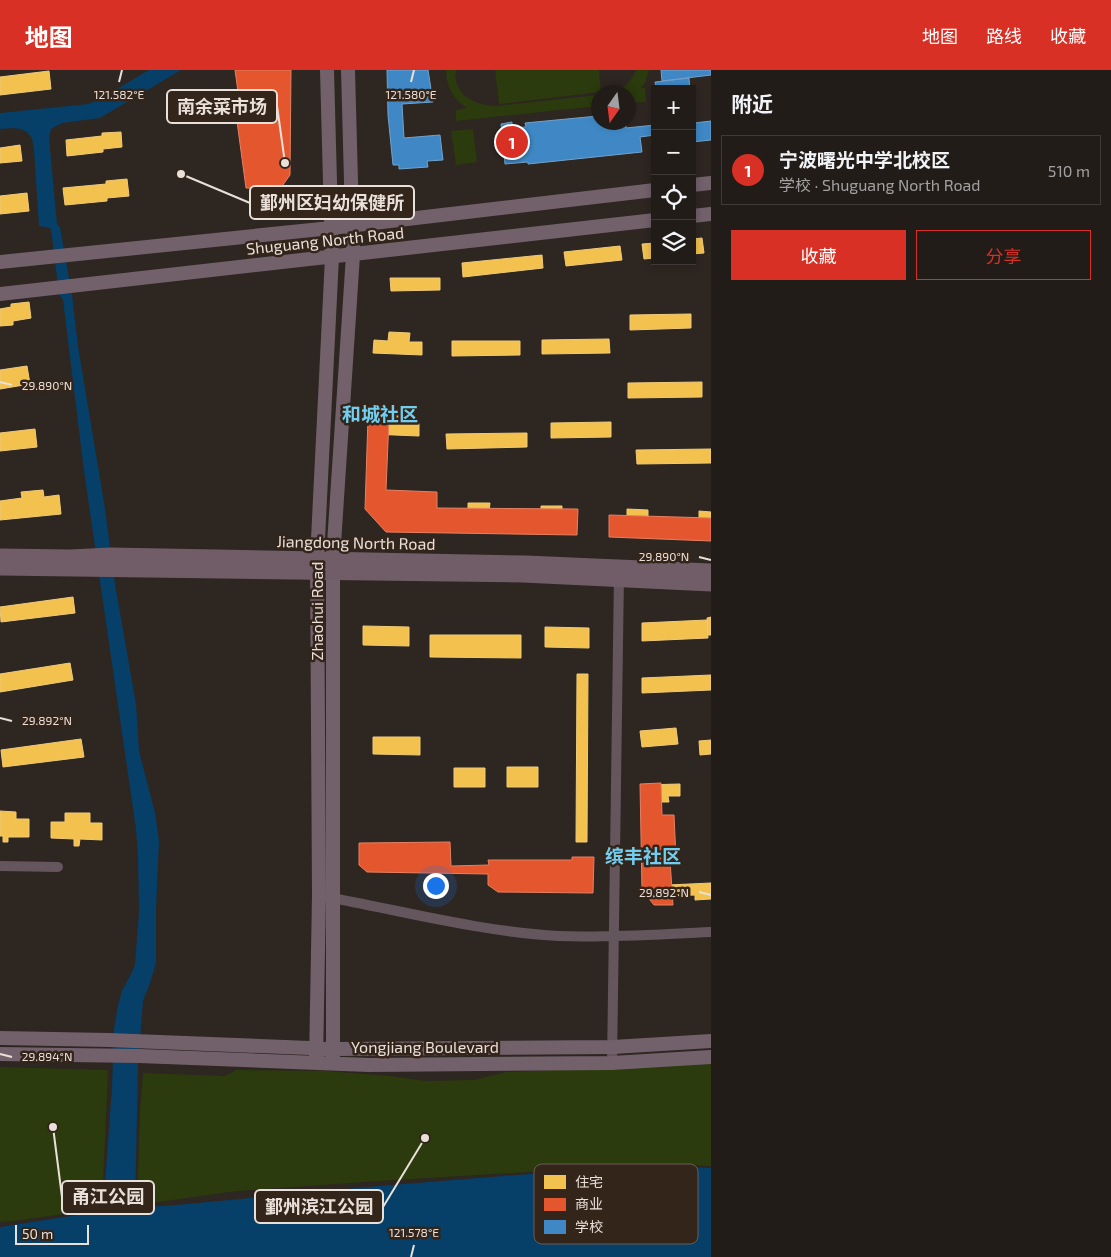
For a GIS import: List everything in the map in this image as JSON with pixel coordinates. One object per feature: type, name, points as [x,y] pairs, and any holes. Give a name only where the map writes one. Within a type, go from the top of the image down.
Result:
[{"type":"main road","name":"Zhaohui Road","points":[[327,70],[332,257],[317,565],[326,897],[334,1049],[333,1064]]},
{"type":"main road","name":"Zhaohui Road","points":[[317,1056],[326,897],[333,566],[353,255],[348,70]]},
{"type":"main road","points":[[696,185],[711,183]]},
{"type":"main road","name":"Shuguang North Road","points":[[0,262],[352,226],[651,190]]},
{"type":"main road","points":[[696,216],[711,214]]},
{"type":"main road","name":"Shuguang North Road","points":[[0,294],[651,220]]},
{"type":"main road","name":"Jiangdong North Road","points":[[0,568],[78,563],[111,555],[333,566],[517,562],[619,572],[711,584]]},
{"type":"main road","name":"Jiangdong North Road","points":[[0,556],[78,563],[122,570],[317,565]]},
{"type":"main road","name":"Jiangdong North Road","points":[[619,572],[711,571]]},
{"type":"main road","name":"Yongjiang Boulevard","points":[[0,1038],[147,1042],[317,1056],[333,1064],[369,1065],[612,1063],[711,1057]]},
{"type":"main road","name":"Yongjiang Boulevard","points":[[0,1054],[317,1056],[334,1049],[613,1048],[711,1041]]},
{"type":"street","points":[[612,1063],[619,572]]},
{"type":"street","points":[[0,866],[58,867]]},
{"type":"street","points":[[326,897],[452,921],[560,936],[711,932]]},
{"type":"green space","points":[[446,70],[456,70],[456,78],[461,92],[480,104],[496,106],[591,96],[591,107],[456,121],[456,110],[467,108],[451,92],[447,82]]},
{"type":"green space","points":[[495,70],[599,70],[600,85],[591,85],[591,93],[499,104]]},
{"type":"green space","points":[[636,70],[649,70],[645,83],[640,88],[645,88],[646,102],[636,103],[636,85],[626,85]]},
{"type":"green space","points":[[473,129],[477,162],[456,165],[451,131]]},
{"type":"green space","points":[[711,1063],[711,1166],[698,1164],[534,1164],[534,1172],[237,1191],[144,1204],[137,1202],[143,1073],[225,1076],[236,1070],[326,1071],[426,1081],[474,1080],[506,1072]]},
{"type":"green space","points":[[0,1067],[108,1070],[103,1184],[100,1209],[0,1222]]},
{"type":"water","points":[[149,70],[181,70],[100,118],[62,123],[51,129],[49,138],[57,224],[60,227],[72,295],[78,346],[104,502],[115,584],[136,704],[139,751],[155,813],[159,841],[156,963],[143,1001],[138,1065],[135,1208],[534,1174],[534,1244],[698,1244],[698,1167],[711,1168],[711,1257],[0,1257],[0,1227],[103,1211],[112,1087],[114,1029],[122,991],[135,964],[139,912],[136,829],[84,471],[63,300],[59,294],[51,229],[39,226],[32,138],[21,129],[0,129],[0,113],[88,104]]},
{"type":"building: 住宅","points":[[49,71],[51,89],[0,95],[0,77]]},
{"type":"building: 住宅","points":[[121,132],[122,147],[103,149],[103,152],[67,156],[66,140],[102,136],[102,133]]},
{"type":"building: 住宅","points":[[20,145],[22,161],[0,163],[0,148]]},
{"type":"building: 住宅","points":[[127,179],[129,196],[107,198],[107,201],[65,205],[63,188],[106,184],[106,181]]},
{"type":"building: 住宅","points":[[27,193],[29,211],[0,214],[0,196]]},
{"type":"building: 住宅","points":[[702,238],[704,253],[696,254],[696,239]]},
{"type":"building: 住宅","points":[[651,243],[651,258],[644,259],[642,244]]},
{"type":"building: 住宅","points":[[620,246],[622,260],[566,266],[564,252]]},
{"type":"building: 住宅","points":[[542,255],[543,268],[463,277],[462,263]]},
{"type":"building: 住宅","points":[[390,278],[440,278],[440,290],[391,291]]},
{"type":"building: 住宅","points":[[29,302],[31,318],[13,321],[13,325],[0,326],[0,309],[11,307],[11,304]]},
{"type":"building: 住宅","points":[[691,314],[691,328],[630,330],[630,315]]},
{"type":"building: 住宅","points":[[389,332],[410,333],[409,342],[422,342],[422,355],[373,353],[374,340],[388,341]]},
{"type":"building: 住宅","points":[[609,339],[610,353],[542,354],[542,340]]},
{"type":"building: 住宅","points":[[452,341],[520,341],[520,355],[452,356]]},
{"type":"building: 住宅","points":[[27,366],[30,384],[0,389],[0,370]]},
{"type":"building: 住宅","points":[[702,382],[702,397],[628,398],[628,383]]},
{"type":"building: 住宅","points":[[385,414],[407,414],[406,423],[419,423],[419,436],[370,434],[370,421],[385,422]]},
{"type":"building: 住宅","points":[[611,422],[611,437],[551,438],[551,423]]},
{"type":"building: 住宅","points":[[35,429],[37,447],[0,451],[0,433]]},
{"type":"building: 住宅","points":[[527,433],[527,447],[447,449],[446,434]]},
{"type":"building: 住宅","points":[[711,449],[711,463],[637,464],[636,450]]},
{"type":"building: 住宅","points":[[43,490],[44,497],[59,495],[61,514],[0,520],[0,501],[22,498],[21,492]]},
{"type":"building: 住宅","points":[[395,495],[416,496],[416,504],[429,505],[428,518],[379,516],[380,503],[395,503]]},
{"type":"building: 住宅","points":[[468,503],[490,503],[489,512],[502,512],[502,525],[453,524],[454,510],[468,511]]},
{"type":"building: 住宅","points":[[541,506],[562,506],[562,515],[575,515],[575,528],[526,527],[526,513],[541,514]]},
{"type":"building: 住宅","points":[[627,509],[648,510],[648,519],[661,519],[660,532],[612,530],[612,517],[627,517]]},
{"type":"building: 住宅","points":[[699,511],[711,512],[711,533],[684,532],[684,519],[699,520]]},
{"type":"building: 住宅","points":[[73,597],[75,613],[1,622],[0,607]]},
{"type":"building: 住宅","points":[[711,617],[711,635],[708,635],[707,618]]},
{"type":"building: 住宅","points":[[707,620],[708,638],[642,641],[642,623]]},
{"type":"building: 住宅","points":[[363,626],[409,627],[409,646],[363,645]]},
{"type":"building: 住宅","points":[[545,627],[589,628],[589,648],[545,647]]},
{"type":"building: 住宅","points":[[430,635],[521,635],[521,658],[430,657]]},
{"type":"building: 住宅","points":[[70,663],[73,680],[0,692],[0,674]]},
{"type":"building: 住宅","points":[[577,674],[588,674],[587,842],[576,842]]},
{"type":"building: 住宅","points":[[711,675],[711,690],[642,693],[642,678]]},
{"type":"building: 住宅","points":[[676,728],[678,744],[642,747],[640,731]]},
{"type":"building: 住宅","points":[[373,737],[420,737],[420,755],[373,754]]},
{"type":"building: 住宅","points":[[81,739],[84,757],[3,767],[1,750]]},
{"type":"building: 住宅","points":[[711,740],[711,754],[700,755],[699,741]]},
{"type":"building: 住宅","points":[[507,767],[538,767],[538,787],[507,787]]},
{"type":"building: 住宅","points":[[454,768],[485,768],[485,787],[454,787]]},
{"type":"building: 住宅","points":[[680,784],[680,796],[668,796],[669,802],[653,802],[653,797],[642,798],[642,785]]},
{"type":"building: 住宅","points":[[0,811],[16,812],[16,819],[29,819],[29,837],[8,837],[8,842],[3,842],[3,836],[0,836]]},
{"type":"building: 住宅","points":[[65,813],[90,813],[90,823],[102,823],[102,840],[80,839],[79,846],[74,846],[74,839],[51,838],[51,822],[65,822]]},
{"type":"building: 住宅","points":[[361,845],[449,845],[449,866],[361,866]]},
{"type":"building: 住宅","points":[[490,862],[582,863],[582,884],[490,883]]},
{"type":"building: 住宅","points":[[711,883],[711,899],[695,900],[695,895],[670,896],[670,901],[655,901],[655,897],[648,897],[647,886]]},
{"type":"building: 商业","points":[[235,70],[291,70],[290,175],[280,189],[246,188],[236,114],[241,113]]},
{"type":"building: 商业","points":[[368,418],[389,418],[386,490],[437,492],[437,508],[578,509],[577,535],[386,532],[365,509]]},
{"type":"building: 商业","points":[[609,515],[711,518],[711,541],[609,537]]},
{"type":"building: 商业","points":[[661,783],[662,815],[674,815],[676,859],[670,860],[673,905],[654,905],[642,890],[640,784]]},
{"type":"building: 商业","points":[[450,842],[451,866],[489,865],[488,860],[572,860],[572,857],[594,857],[593,893],[498,892],[488,885],[488,874],[367,872],[359,865],[359,843]]},
{"type":"building: 学校","points":[[387,70],[428,70],[433,102],[402,104],[404,138],[440,135],[443,160],[427,161],[428,167],[399,169],[399,165],[393,165],[388,115]]},
{"type":"building: 学校","points":[[661,70],[711,70],[711,75],[662,81]]},
{"type":"building: 学校","points":[[689,78],[690,85],[655,85],[655,82]]},
{"type":"building: 学校","points":[[591,117],[591,130],[636,130],[636,127],[651,125],[651,136],[640,137],[642,152],[528,164],[528,162],[505,164],[501,124],[512,122],[512,128],[526,127],[525,123]]},
{"type":"building: 学校","points":[[711,121],[711,140],[696,142],[696,123]]},
{"type":"place","name":"宁波曙光中学北校区","points":[[512,142]]},
{"type":"place","name":"南余菜市场","points":[[285,163]]},
{"type":"place","name":"鄞州区妇幼保健所","points":[[181,174]]},
{"type":"place","name":"甬江公园","points":[[53,1127]]},
{"type":"place","name":"鄞州滨江公园","points":[[425,1138]]},
{"type":"district","name":"和城社区","points":[[380,413]]},
{"type":"district","name":"缤丰社区","points":[[643,855]]}]
